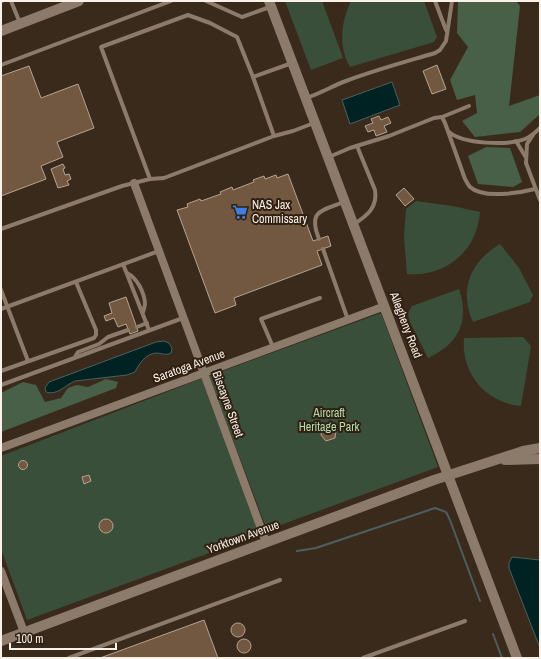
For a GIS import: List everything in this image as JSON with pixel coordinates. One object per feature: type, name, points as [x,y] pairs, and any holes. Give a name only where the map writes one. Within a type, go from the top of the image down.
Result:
[{"type":"main road","points":[[1,31],[67,3],[79,1]]},
{"type":"main road","name":"Allegheny Road","points":[[270,4],[518,658]]},
{"type":"main road","name":"Yorktown Avenue","points":[[1,641],[448,475],[523,451],[540,448]]},
{"type":"main road","name":"Yorktown Avenue","points":[[495,461],[540,460]]},
{"type":"street","name":"Biscayne Street","points":[[134,183],[266,542]]},
{"type":"street","name":"Saratoga Avenue","points":[[1,448],[385,306]]},
{"type":"street","points":[[1,571],[24,632]]},
{"type":"lane","points":[[11,1],[20,24]]},
{"type":"lane","points":[[1,65],[172,1]]},
{"type":"lane","points":[[206,1],[242,17],[270,4]]},
{"type":"lane","points":[[435,1],[447,32]]},
{"type":"lane","points":[[305,98],[316,95],[335,85],[376,70],[435,53],[440,50],[444,46],[452,1]]},
{"type":"lane","points":[[150,179],[101,47],[188,15],[210,23],[237,37],[274,136]]},
{"type":"lane","points":[[253,77],[292,63]]},
{"type":"lane","points":[[328,158],[357,146],[389,136],[469,106]]},
{"type":"lane","points":[[442,117],[465,179],[470,187],[492,194],[508,194],[535,189]]},
{"type":"lane","points":[[1,229],[122,186],[150,179],[164,178],[274,136],[315,123]]},
{"type":"lane","points":[[540,128],[527,144],[525,156],[526,163],[540,200]]},
{"type":"lane","points":[[448,132],[453,136],[486,143],[516,141],[533,135]]},
{"type":"lane","points":[[516,141],[525,156]]},
{"type":"lane","points":[[354,224],[364,218],[371,211],[374,207],[376,196],[357,146]]},
{"type":"lane","points":[[319,239],[314,227],[314,220],[317,215],[322,210],[345,202]]},
{"type":"lane","points":[[323,249],[348,320]]},
{"type":"lane","points":[[1,309],[158,251]]},
{"type":"lane","points":[[123,264],[149,330]]},
{"type":"lane","points":[[1,371],[94,338],[96,335],[96,330],[76,282]]},
{"type":"lane","points":[[1,290],[28,361]]},
{"type":"lane","points":[[273,348],[261,319],[320,298]]},
{"type":"lane","points":[[1,385],[183,318]]},
{"type":"lane","points":[[136,327],[147,323]]},
{"type":"lane","points":[[75,358],[78,352],[99,344],[108,337],[128,330]]},
{"type":"lane","points":[[69,658],[280,580]]},
{"type":"lane","points":[[363,658],[465,621]]},
{"type":"green space","points":[[285,1],[322,1],[343,58],[311,70]]},
{"type":"green space","points":[[351,1],[424,1],[437,37],[434,42],[350,67],[344,51],[342,34],[345,17]]},
{"type":"green space","points":[[458,1],[516,1],[520,6],[509,106],[540,95],[540,114],[520,132],[475,137],[462,121],[477,113],[475,95],[457,100],[450,80],[468,47],[457,33]]},
{"type":"green space","points":[[486,147],[510,148],[522,182],[513,187],[478,184],[468,156]]},
{"type":"green space","points":[[416,201],[480,212],[478,226],[473,239],[466,250],[457,259],[434,271],[421,274],[407,274],[404,237],[406,209]]},
{"type":"green space","points":[[500,244],[519,268],[533,295],[530,302],[473,322],[467,299],[467,288],[470,277],[481,259]]},
{"type":"green space","points":[[459,289],[463,312],[459,331],[447,346],[428,358],[410,322],[408,313],[412,306]]},
{"type":"green space","name":"Aircraft Heritage Park","points":[[381,313],[438,467],[267,530],[209,376]]},
{"type":"green space","points":[[523,337],[531,346],[521,406],[508,404],[496,399],[478,384],[471,374],[467,363],[464,351],[464,338]]},
{"type":"green space","points":[[203,378],[261,534],[27,620],[1,549],[1,456]]},
{"type":"green space","points":[[106,379],[118,382],[116,388],[1,432],[1,393],[23,382],[36,385],[45,402],[61,398],[68,388],[77,385],[88,387]]},
{"type":"water","points":[[392,82],[400,105],[350,124],[342,100]]},
{"type":"water","points":[[164,341],[169,343],[172,348],[171,353],[156,353],[149,355],[135,372],[127,375],[75,381],[54,393],[46,392],[45,388],[49,382],[156,342]]},
{"type":"water","points":[[512,557],[540,560],[540,648],[509,568],[509,563]]},
{"type":"building","points":[[437,65],[446,89],[432,94],[423,71]]},
{"type":"building","points":[[29,66],[41,98],[78,84],[94,128],[57,142],[63,157],[41,166],[46,179],[1,196],[1,76]]},
{"type":"building","points":[[379,116],[381,120],[388,117],[391,123],[384,126],[387,132],[376,136],[374,130],[368,132],[365,126],[373,123],[371,119]]},
{"type":"building","points":[[63,164],[65,168],[63,169],[65,175],[69,174],[71,179],[67,181],[69,185],[58,188],[51,169]]},
{"type":"building","points":[[288,174],[313,241],[328,236],[331,246],[317,251],[322,265],[234,298],[236,305],[215,313],[177,210],[188,207],[187,204],[200,199],[201,201],[221,194],[220,192],[232,187],[233,190],[254,182],[253,180],[264,176],[265,179],[276,175],[277,178]]},
{"type":"building","points":[[404,188],[414,199],[405,206],[396,195]]},
{"type":"building","points":[[126,297],[138,331],[130,334],[126,324],[118,327],[114,318],[106,321],[104,316],[112,313],[109,303]]},
{"type":"building","points":[[330,424],[336,430],[335,438],[326,441],[321,435],[322,427]]},
{"type":"building","points":[[23,460],[28,465],[23,470],[18,465]]},
{"type":"building","points":[[89,475],[91,481],[84,484],[82,477]]},
{"type":"building","points":[[103,519],[109,519],[113,523],[113,529],[109,533],[103,533],[99,529],[99,523]]},
{"type":"building","points":[[204,620],[218,658],[100,658]]},
{"type":"building","points":[[238,623],[243,625],[245,630],[243,635],[238,637],[233,635],[231,630],[233,625]]},
{"type":"building","points":[[244,639],[249,641],[251,646],[249,651],[244,653],[239,651],[237,646],[239,641]]},
{"type":"waterway","points":[[297,551],[316,548],[435,508],[446,512],[450,520],[480,601]]},
{"type":"waterway","points":[[493,634],[502,658]]},
{"type":"place","name":"NAS Jax Commissary","points":[[240,212]]}]
